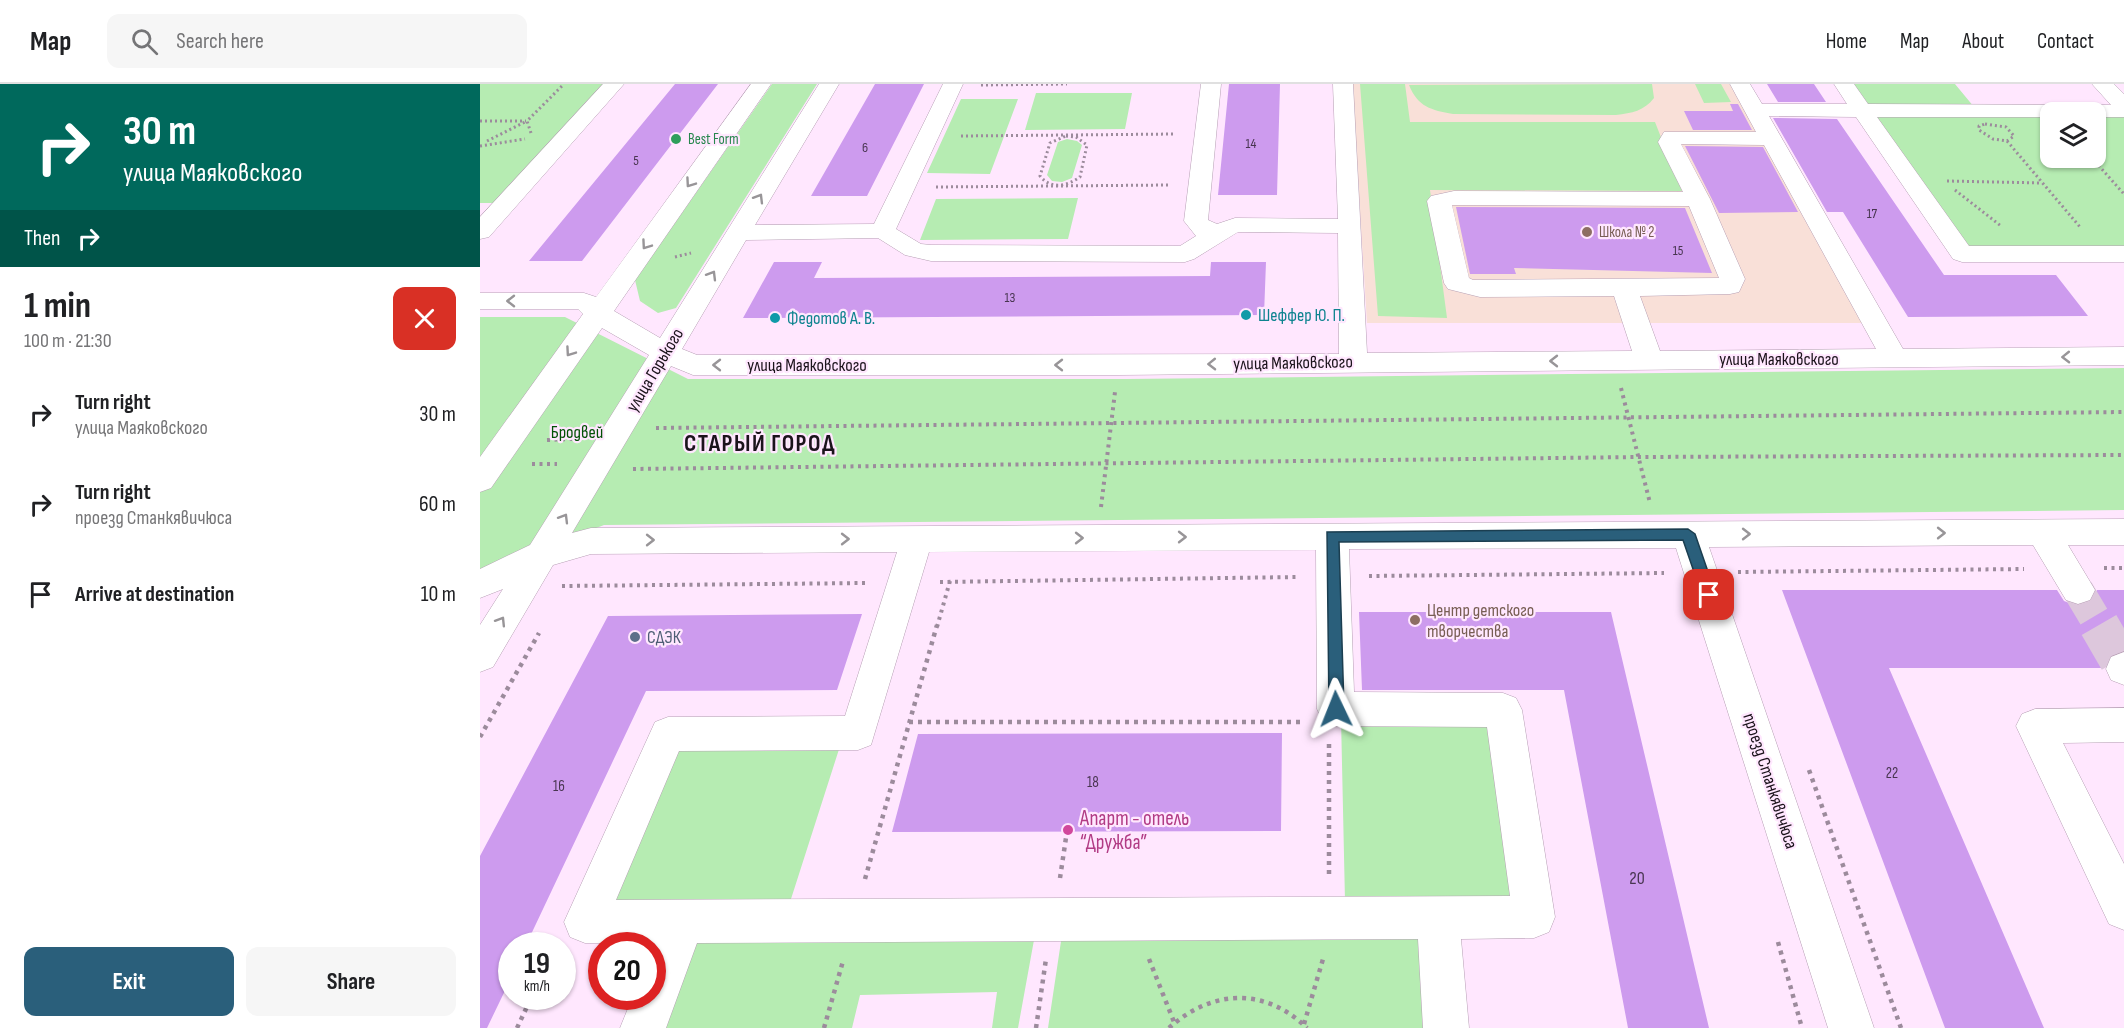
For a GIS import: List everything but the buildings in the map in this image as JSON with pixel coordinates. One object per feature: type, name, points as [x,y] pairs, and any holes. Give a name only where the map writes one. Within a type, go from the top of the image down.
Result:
[{"type":"street","points":[[480,232],[492,206],[614,84]]},
{"type":"street","points":[[480,480],[760,84]]},
{"type":"street","name":"улица Горького","points":[[480,656],[829,84]]},
{"type":"street","points":[[1211,84],[1196,221],[1203,230],[1219,231]]},
{"type":"street","points":[[1343,84],[1350,226],[1353,362]]},
{"type":"street","points":[[1740,84],[1895,358]]},
{"type":"street","points":[[1844,84],[1962,254],[2113,254],[2124,277]]},
{"type":"street","points":[[2102,84],[2124,106]]},
{"type":"street","points":[[883,231],[952,85]]},
{"type":"street","points":[[1966,93],[1981,111]]},
{"type":"street","points":[[1755,110],[2124,111]]},
{"type":"street","points":[[1698,199],[1454,198],[1439,201],[1454,277],[1457,283],[1468,288],[1730,286],[1732,279],[1698,199],[1670,142],[1672,136],[1771,139]]},
{"type":"street","points":[[738,233],[883,231],[914,250],[931,253],[1185,254],[1219,231],[1235,225],[1350,226]]},
{"type":"street","points":[[1624,288],[1648,360]]},
{"type":"street","name":"улица Маяковского","points":[[480,302],[585,301],[598,313],[665,353],[693,365],[1118,365],[2124,356]]},
{"type":"street","points":[[2042,532],[2078,590]]},
{"type":"street","points":[[480,584],[541,555],[591,541],[2124,532]]},
{"type":"street","name":"проезд Станкявичюса","points":[[1688,534],[1851,1028]]},
{"type":"street","points":[[1332,536],[1332,713]]},
{"type":"street","points":[[917,539],[858,733],[668,734],[585,922],[1329,916],[1534,917],[1503,710],[1336,709],[1332,713]]},
{"type":"street","points":[[2124,725],[2035,726],[2124,909]]},
{"type":"street","points":[[1438,918],[1446,1028]]},
{"type":"street","points":[[643,1028],[684,920]]},
{"type":"path","points":[[952,85],[1067,84]]},
{"type":"path","points":[[480,122],[526,121],[480,144]]},
{"type":"path","points":[[928,136],[1206,134]]},
{"type":"path","points":[[1066,136],[1076,137],[1087,145],[1080,177],[1062,185],[1044,182],[1040,176],[1050,143],[1066,136]]},
{"type":"path","points":[[2007,141],[2042,183],[2113,254]]},
{"type":"path","points":[[2101,168],[2124,194]]},
{"type":"path","points":[[1911,181],[2042,183]]},
{"type":"path","points":[[904,187],[1200,185]]},
{"type":"path","points":[[1089,580],[1097,538],[1118,365]]},
{"type":"path","points":[[508,440],[612,439],[654,428],[2124,412]]},
{"type":"path","points":[[630,470],[1638,456],[2124,455]]},
{"type":"path","points":[[1738,572],[1742,583]]},
{"type":"path","points":[[862,887],[950,581]]},
{"type":"path","points":[[560,596],[565,586]]},
{"type":"path","points":[[480,737],[543,626]]},
{"type":"path","points":[[909,722],[1332,713],[1329,939],[1305,1026],[1280,1007],[1254,998],[1235,998],[1198,1006],[1169,1028]]},
{"type":"path","points":[[1806,761],[1901,1028]]},
{"type":"path","points":[[1146,952],[1174,1022]]},
{"type":"path","points":[[517,1028],[525,1010]]},
{"type":"shaded area","name":"Школа № 2","points":[[1352,84],[1730,84],[1864,323],[1367,323]]},
{"type":"green space","points":[[480,84],[609,84],[501,203],[480,203]]},
{"type":"green space","points":[[772,84],[817,84],[676,308],[658,313],[640,301],[635,280]]},
{"type":"green space","points":[[1360,84],[1405,84],[1410,122],[1655,122],[1682,191],[1430,190],[1447,318],[1378,316]]},
{"type":"green space","points":[[1652,84],[1654,98],[1646,106],[1637,111],[1616,115],[1453,114],[1438,111],[1421,103],[1409,85]]},
{"type":"green space","points":[[1695,84],[1721,84],[1731,102],[1704,103]]},
{"type":"green space","points":[[1847,84],[1955,84],[1979,113],[2040,113],[2040,168],[2106,168],[2106,113],[2124,113],[2124,252],[1964,251]]},
{"type":"green space","points":[[1036,93],[1132,93],[1125,129],[1025,130]]},
{"type":"green space","points":[[961,99],[1018,99],[990,174],[927,173]]},
{"type":"green space","points":[[1067,139],[1077,141],[1082,145],[1072,178],[1062,182],[1052,181],[1047,175],[1058,142]]},
{"type":"green space","points":[[1078,198],[1068,239],[920,240],[936,199]]},
{"type":"green space","name":"Бродвей","points":[[480,317],[565,317],[688,379],[1126,379],[2124,368],[2124,510],[604,525],[480,574]]},
{"type":"green space","points":[[1341,718],[1497,719],[1523,903],[1345,901]]},
{"type":"green space","points":[[841,743],[791,899],[611,901],[678,745]]},
{"type":"green space","points":[[1063,928],[1425,930],[1433,1028],[1048,1028]]},
{"type":"green space","points":[[1036,929],[1018,1028],[992,1028],[997,992],[860,995],[852,1028],[657,1028],[664,1010],[666,1010],[666,1004],[692,934]]},
{"type":"tunnel","points":[[2078,590],[2100,627]]},
{"type":"tunnel","points":[[2099,625],[2124,668]]},
{"type":"place","name":"Best Form","points":[[676,139]]},
{"type":"place","name":"Школа № 2","points":[[1587,232]]},
{"type":"place","name":"Шеффер Ю. П.","points":[[1246,315]]},
{"type":"place","name":"Федотов А. В.","points":[[775,318]]},
{"type":"place","name":"Центр детского творчества","points":[[1415,620]]},
{"type":"place","name":"СДЭК","points":[[635,637]]},
{"type":"place","name":"Апарт - отель “Дружба”","points":[[1068,830]]},
{"type":"district","name":"СТАРЫЙ ГОРОД","points":[[760,443]]},
{"type":"route","points":[[1336,709],[1332,536],[1688,534],[1709,595]]}]
